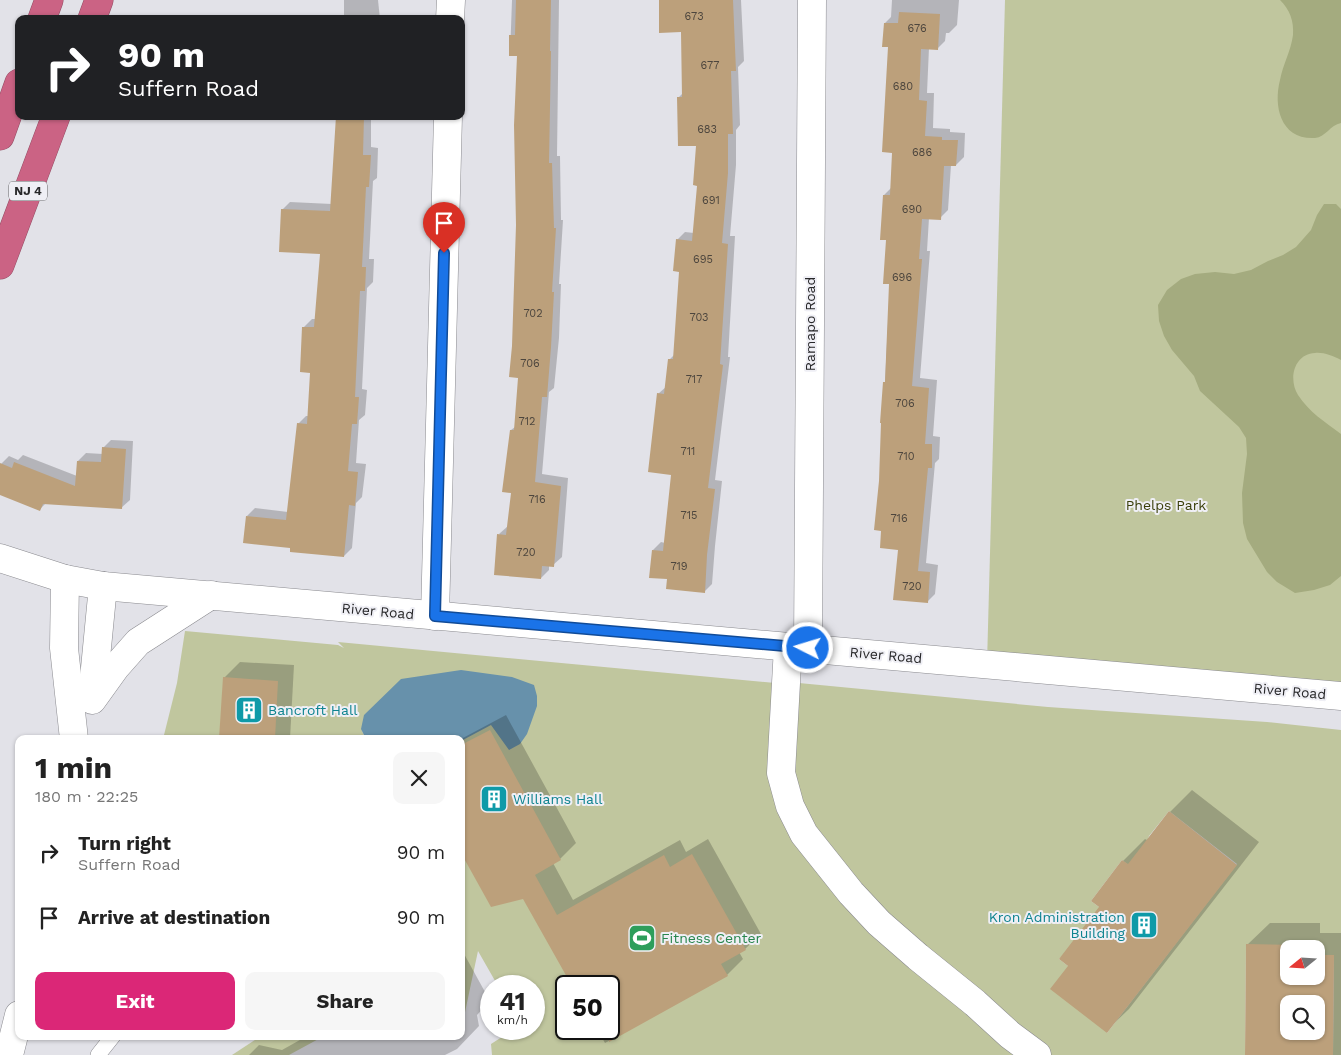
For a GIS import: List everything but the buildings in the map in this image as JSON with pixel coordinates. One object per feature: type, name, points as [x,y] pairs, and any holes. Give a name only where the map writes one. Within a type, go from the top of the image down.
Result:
[{"type":"highway","points":[[43,15],[49,0]]},
{"type":"highway","points":[[93,15],[99,0]]},
{"type":"highway","points":[[0,136],[15,94]]},
{"type":"highway","name":"NJ 4","points":[[0,265],[54,120]]},
{"type":"main road","points":[[450,15],[451,0]]},
{"type":"main road","name":"Ramapo Road","points":[[812,0],[798,648],[781,773],[790,806],[804,834],[851,893],[879,924],[1010,1035],[1037,1055]]},
{"type":"main road","points":[[435,616],[448,120]]},
{"type":"main road","name":"River Road","points":[[0,558],[65,579],[103,586],[1341,696]]},
{"type":"main road","points":[[65,579],[64,648],[74,735]]},
{"type":"main road","points":[[87,735],[90,721],[103,586]]},
{"type":"main road","points":[[92,700],[115,668],[138,642],[211,595]]},
{"type":"main road","points":[[9,1055],[15,1031]]},
{"type":"lane","points":[[98,1055],[110,1040]]},
{"type":"green space","name":"Phelps Park","points":[[1005,0],[1341,0],[1341,696],[987,664]]},
{"type":"green space","points":[[1280,0],[1341,0],[1341,123],[1319,137],[1303,137],[1294,134],[1287,128],[1279,111],[1278,90],[1293,35],[1292,20],[1289,12]]},
{"type":"green space","points":[[1324,204],[1336,204],[1341,209],[1341,360],[1321,353],[1308,354],[1302,358],[1295,368],[1293,382],[1298,395],[1307,407],[1341,434],[1341,576],[1330,585],[1295,593],[1277,582],[1267,572],[1247,539],[1243,523],[1242,493],[1247,454],[1246,438],[1239,427],[1200,391],[1194,376],[1172,350],[1164,336],[1159,321],[1158,305],[1167,290],[1181,279],[1195,274],[1215,272],[1234,274],[1251,270],[1283,255],[1296,247],[1311,230]]},
{"type":"green space","points":[[185,631],[338,645],[344,648],[338,642],[1048,707],[1267,722],[1341,730],[1341,1055],[1333,1055],[1334,955],[1325,955],[1325,940],[1280,940],[1280,945],[1246,945],[1245,1055],[492,1055],[491,1044],[497,1040],[545,1040],[545,975],[492,975],[478,951],[465,1012],[465,735],[412,735],[362,731],[364,735],[164,735],[177,683]],"holes":[[[1169,811],[1237,864],[1107,1033],[1068,966],[1059,959],[1108,914],[1091,901],[1122,860],[1136,871],[1149,836]]]},
{"type":"green space","points":[[255,1040],[317,1040],[289,1055],[232,1055]]},
{"type":"water","points":[[461,670],[512,677],[534,685],[537,706],[527,734],[520,744],[509,750],[491,725],[465,739],[465,735],[364,735],[361,729],[364,715],[401,679]]},
{"type":"place","name":"Bancroft Hall","points":[[249,710]]},
{"type":"place","name":"Williams Hall","points":[[494,799]]},
{"type":"place","name":"Kron Administration Building","points":[[1144,925]]},
{"type":"place","name":"Fitness Center","points":[[642,938]]},
{"type":"route","points":[[444,253],[435,616],[808,648]]}]
